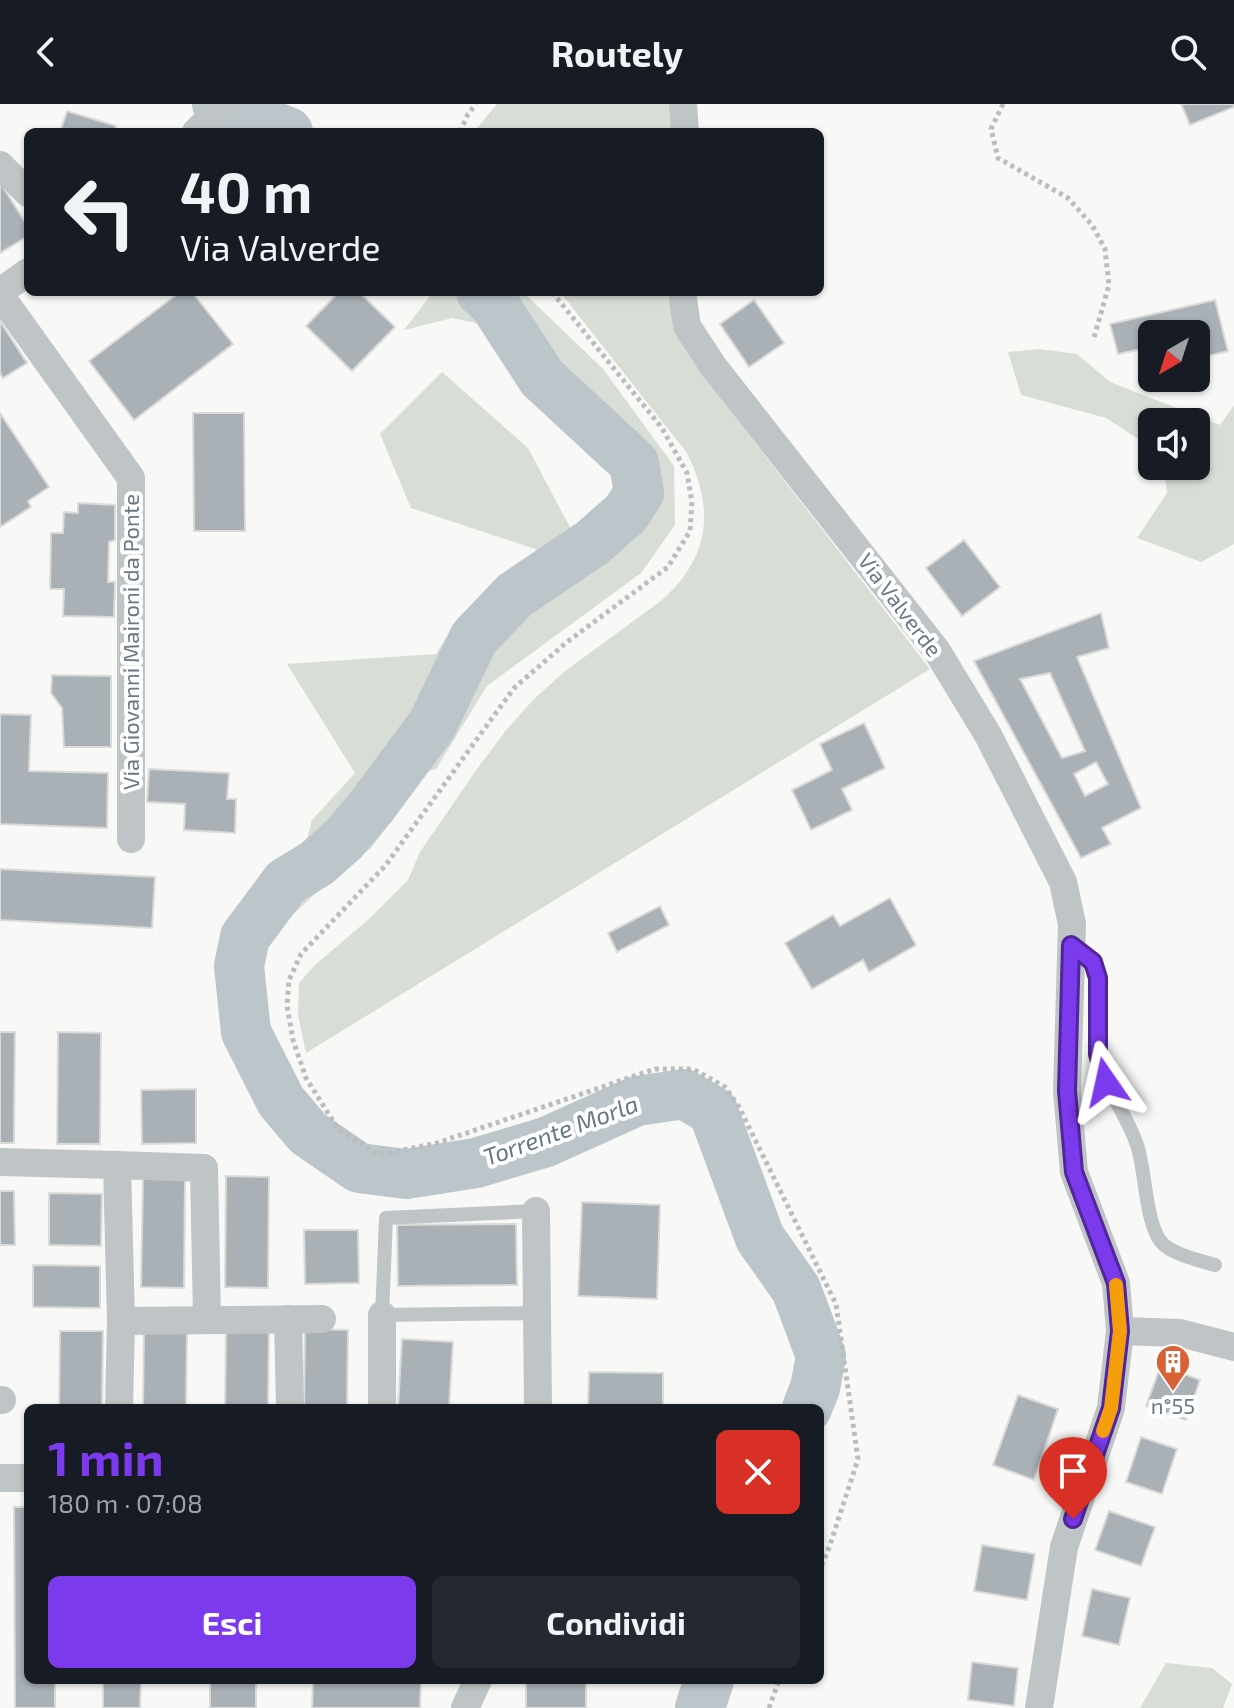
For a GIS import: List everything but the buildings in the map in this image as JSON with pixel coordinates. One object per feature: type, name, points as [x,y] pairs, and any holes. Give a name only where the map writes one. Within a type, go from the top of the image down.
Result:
[{"type":"street","points":[[200,128],[224,104]]},
{"type":"street","points":[[683,104],[685,128]]},
{"type":"street","points":[[0,165],[24,189]]},
{"type":"street","name":"Via Giovanni Maironi da Ponte","points":[[24,275],[0,294],[131,478],[131,839]]},
{"type":"street","name":"Via Valverde","points":[[683,296],[687,326],[713,366],[937,651],[988,735],[1063,882],[1072,924],[1067,1091],[1074,1172],[1116,1283],[1120,1331],[1111,1408],[1064,1547],[1039,1708]]},
{"type":"street","points":[[0,1162],[204,1168],[207,1320]]},
{"type":"street","points":[[117,1165],[121,1321],[119,1404]]},
{"type":"street","points":[[536,1211],[538,1404]]},
{"type":"street","points":[[382,1315],[382,1404]]},
{"type":"street","points":[[288,1319],[290,1404]]},
{"type":"street","points":[[121,1321],[322,1319]]},
{"type":"street","points":[[1120,1331],[1180,1333],[1234,1347]]},
{"type":"street","points":[[0,1478],[24,1478]]},
{"type":"street","points":[[465,1708],[476,1684]]},
{"type":"lane","points":[[1071,945],[1093,962],[1098,978],[1098,1054],[1106,1082],[1137,1146],[1156,1233],[1164,1244],[1187,1257],[1215,1265]]},
{"type":"lane","points":[[536,1211],[386,1218],[382,1315],[538,1313]]},
{"type":"path","points":[[462,128],[476,104]]},
{"type":"path","points":[[1003,104],[991,129],[998,158],[1068,198],[1092,225],[1105,249],[1109,285],[1093,341]]},
{"type":"path","points":[[555,296],[662,428],[687,473],[692,502],[690,531],[668,567],[567,642],[514,688],[385,866],[301,954],[289,980],[287,1006],[293,1040],[306,1078],[338,1129],[379,1155],[437,1143],[655,1069],[693,1069],[725,1087],[739,1107],[836,1304],[858,1459],[824,1559]]},
{"type":"path","points":[[769,1708],[778,1684]]},
{"type":"shaded area","points":[[497,104],[674,104],[673,128],[477,128]]},
{"type":"shaded area","points":[[430,296],[527,296],[603,369],[674,466],[675,525],[641,573],[487,686],[436,769],[414,776],[399,811],[371,848],[329,881],[284,923],[312,820],[355,773],[287,664],[436,654],[460,616],[502,578],[589,559],[628,524],[648,498],[646,469],[626,446],[612,435],[585,427],[548,396],[517,352],[476,323],[452,318],[404,330]]},
{"type":"shaded area","points":[[563,296],[668,296],[678,333],[719,396],[930,669],[306,1053],[298,1015],[299,983],[408,880],[420,852],[477,769],[534,699],[564,672],[662,600],[690,567],[703,532],[704,513],[702,494],[687,453]]},
{"type":"shaded area","points":[[1039,349],[1077,354],[1110,382],[1177,408],[1138,408],[1138,439],[1106,418],[1021,395],[1008,352]]},
{"type":"shaded area","points":[[442,372],[528,448],[572,531],[544,552],[411,508],[380,434]]},
{"type":"shaded area","points":[[1234,405],[1234,544],[1201,562],[1137,538],[1167,493],[1165,480],[1210,480],[1210,421],[1220,425]]},
{"type":"shaded area","points":[[1166,1663],[1212,1668],[1232,1684],[1223,1708],[1140,1708]]},
{"type":"waterway","name":"Torrente Morla","points":[[217,104],[278,128]]},
{"type":"waterway","name":"Torrente Morla","points":[[485,296],[494,304],[542,378],[634,463],[639,493],[626,513],[592,543],[515,595],[474,638],[432,725],[371,807],[344,839],[317,863],[286,882],[245,937],[239,966],[246,1032],[281,1101],[308,1133],[359,1168],[406,1174],[476,1163],[546,1142],[637,1101],[684,1094],[713,1111],[760,1238],[796,1289],[821,1356],[809,1404]]},
{"type":"waterway","name":"Torrente Morla","points":[[700,1708],[708,1684]]},
{"type":"slow traffic","points":[[1103,1431],[1111,1408],[1120,1331],[1116,1285]]},
{"type":"place","name":"n°55","points":[[1173,1393]]},
{"type":"route","points":[[1073,1519],[1111,1408],[1120,1331],[1116,1283],[1074,1172],[1067,1091],[1071,945],[1093,962],[1098,978],[1098,1054],[1106,1082]]}]
